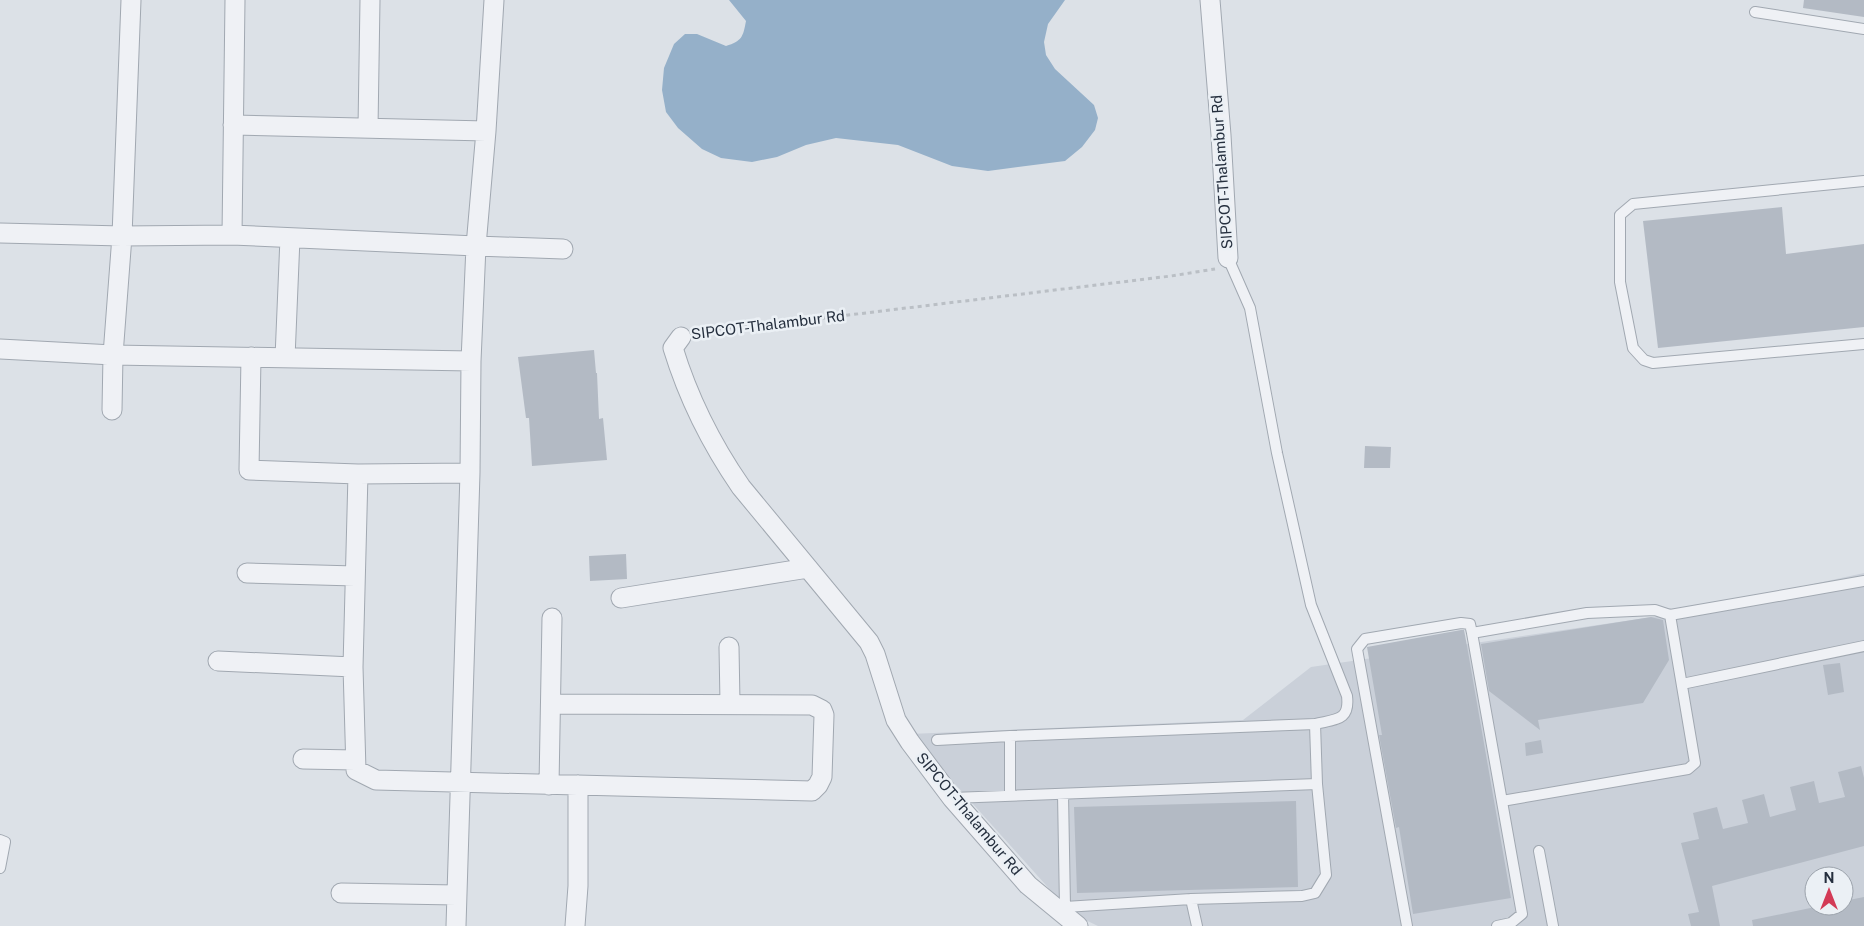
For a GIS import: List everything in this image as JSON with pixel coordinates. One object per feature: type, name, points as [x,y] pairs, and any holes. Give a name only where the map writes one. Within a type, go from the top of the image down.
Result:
[{"type":"street","points":[[112,410],[122,236],[131,0]]},
{"type":"street","points":[[232,235],[235,0]]},
{"type":"street","points":[[368,128],[370,0]]},
{"type":"street","points":[[456,926],[470,473],[470,361],[476,246],[486,131],[494,0]]},
{"type":"street","name":"SIPCOT-Thalambur Rd","points":[[1210,0],[1221,135],[1228,258]]},
{"type":"street","points":[[233,125],[486,131]]},
{"type":"street","points":[[0,233],[122,236],[232,235],[563,249]]},
{"type":"street","points":[[285,358],[290,238]]},
{"type":"street","name":"SIPCOT-Thalambur Rd","points":[[681,337],[673,348],[679,368],[724,461],[741,487],[869,642],[875,654],[896,720],[910,742],[952,798],[1028,885],[1078,926]]},
{"type":"street","points":[[0,349],[114,355],[470,361]]},
{"type":"street","points":[[251,357],[249,470],[358,474],[470,473]]},
{"type":"street","points":[[358,474],[353,667],[356,770],[376,780],[812,791],[822,777],[825,726],[822,710],[812,704],[551,704]]},
{"type":"street","points":[[621,598],[808,568]]},
{"type":"street","points":[[247,573],[355,576]]},
{"type":"street","points":[[549,785],[552,618]]},
{"type":"street","points":[[729,647],[730,704]]},
{"type":"street","points":[[218,661],[353,667]]},
{"type":"street","points":[[303,759],[355,760]]},
{"type":"street","points":[[575,926],[578,785]]},
{"type":"street","points":[[341,893],[456,895]]},
{"type":"lane","points":[[1755,12],[1864,29]]},
{"type":"lane","points":[[1864,181],[1633,204],[1620,215],[1620,282],[1633,348],[1644,360],[1653,363],[1864,344]]},
{"type":"lane","points":[[937,740],[1315,724],[1338,718],[1346,713],[1348,708],[1347,696],[1311,605],[1277,453],[1250,308],[1228,258]]},
{"type":"lane","points":[[1472,633],[1588,613],[1655,610],[1670,615],[1864,581]]},
{"type":"lane","points":[[1502,801],[1688,769],[1695,763],[1670,615]]},
{"type":"lane","points":[[1407,926],[1357,649],[1365,639],[1461,622],[1470,624],[1472,633],[1522,914],[1511,924],[1497,926]]},
{"type":"lane","points":[[1682,684],[1864,646]]},
{"type":"lane","points":[[1063,794],[1065,907],[1315,894],[1326,875],[1317,784],[1315,724]]},
{"type":"lane","points":[[1010,736],[1010,796]]},
{"type":"lane","points":[[952,798],[1317,784]]},
{"type":"lane","points":[[0,840],[5,842],[0,868]]},
{"type":"lane","points":[[1539,851],[1553,926]]},
{"type":"lane","points":[[1192,899],[1196,926]]},
{"type":"path","name":"SIPCOT-Thalambur Rd","points":[[681,337],[696,331],[800,321],[1198,272],[1222,267],[1228,258]]},
{"type":"shaded area","points":[[1864,573],[1864,926],[1098,926],[1071,913],[910,734],[1243,720],[1311,667],[1680,613]]},
{"type":"water","points":[[729,0],[1065,0],[1048,24],[1044,42],[1046,55],[1055,69],[1094,105],[1098,118],[1095,130],[1082,147],[1065,161],[988,171],[952,166],[898,145],[836,138],[806,145],[777,157],[752,162],[721,158],[702,149],[678,128],[666,112],[662,90],[664,68],[674,44],[685,34],[697,34],[726,46],[741,38],[746,21]]},
{"type":"building","points":[[1804,0],[1864,0],[1864,17],[1803,8]]},
{"type":"building","points":[[1782,207],[1786,254],[1864,244],[1864,327],[1658,348],[1643,221]]},
{"type":"building","points":[[594,350],[599,419],[603,418],[607,460],[532,466],[529,418],[526,418],[518,357]]},
{"type":"building","points":[[1365,446],[1391,447],[1390,468],[1364,468]]},
{"type":"building","points":[[626,554],[627,579],[590,581],[589,556]]},
{"type":"building","points":[[1651,617],[1663,620],[1669,660],[1643,703],[1538,720],[1540,730],[1489,691],[1481,644]]},
{"type":"building","points":[[1464,630],[1467,646],[1511,898],[1413,914],[1399,827],[1396,828],[1379,735],[1382,735],[1367,647]]},
{"type":"building","points":[[1840,663],[1844,692],[1828,695],[1823,665]]},
{"type":"building","points":[[1541,740],[1543,753],[1526,756],[1525,743]]},
{"type":"building","points":[[1861,766],[1864,778],[1864,846],[1712,886],[1720,926],[1691,926],[1688,914],[1699,912],[1681,843],[1699,839],[1693,813],[1717,807],[1723,829],[1748,823],[1742,800],[1764,794],[1770,817],[1796,810],[1790,787],[1814,781],[1819,803],[1845,797],[1838,772]]},
{"type":"building","points":[[1296,801],[1298,887],[1077,893],[1074,807]]},
{"type":"building","points":[[1864,897],[1864,926],[1753,926],[1752,920],[1804,909],[1804,916],[1854,916],[1854,899]]}]
